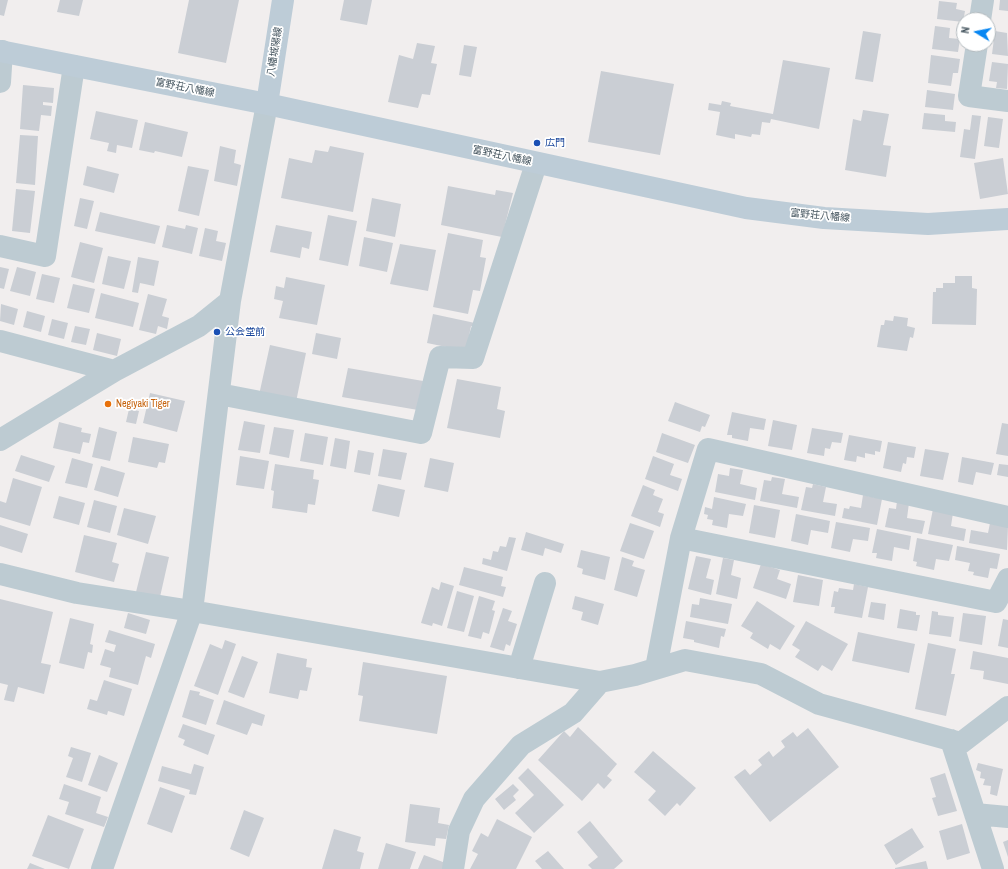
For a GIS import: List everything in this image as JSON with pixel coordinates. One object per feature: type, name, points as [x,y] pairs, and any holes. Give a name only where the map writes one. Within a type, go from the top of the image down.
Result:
[{"type":"main road","name":"八幡城陽線","points":[[267,104],[283,0]]},
{"type":"main road","name":"富野荘八幡線","points":[[1,51],[267,104],[536,164],[746,208],[824,218],[928,224],[1008,219]]},
{"type":"street","points":[[981,12],[983,0]]},
{"type":"street","points":[[0,82],[1,51]]},
{"type":"street","points":[[976,52],[969,96],[1008,101]]},
{"type":"street","points":[[0,246],[45,256],[74,66]]},
{"type":"street","points":[[102,869],[192,611],[230,300],[267,104]]},
{"type":"street","points":[[219,394],[421,433],[440,357],[473,358],[536,164]]},
{"type":"street","points":[[0,440],[114,371],[198,326],[230,300]]},
{"type":"street","points":[[0,341],[114,371]]},
{"type":"street","points":[[656,668],[681,538],[708,449],[1008,517]]},
{"type":"street","points":[[681,538],[996,602],[1008,579]]},
{"type":"street","points":[[0,574],[77,593],[192,611],[600,682],[635,675],[685,660],[762,674],[819,704],[961,743],[1008,707]]},
{"type":"street","points":[[519,668],[545,583]]},
{"type":"street","points":[[453,869],[459,831],[474,800],[521,745],[573,713],[600,682]]},
{"type":"street","points":[[951,740],[993,869]]},
{"type":"street","points":[[975,814],[1008,817]]},
{"type":"building","points":[[0,0],[8,0],[4,16],[0,15]]},
{"type":"building","points":[[60,0],[83,0],[79,16],[57,12]]},
{"type":"building","points":[[189,0],[239,0],[226,63],[178,53]]},
{"type":"building","points":[[344,0],[372,0],[367,25],[340,20]]},
{"type":"building","points":[[1000,0],[1008,0],[1008,11],[999,10]]},
{"type":"building","points":[[939,1],[957,3],[956,9],[965,11],[956,12],[956,21],[937,19]]},
{"type":"building","points":[[935,26],[950,28],[949,38],[956,39],[956,52],[932,49]]},
{"type":"building","points":[[863,31],[881,34],[873,82],[855,79]]},
{"type":"building","points":[[996,31],[1007,33],[1008,56],[992,54],[992,52],[996,52]]},
{"type":"building","points":[[417,43],[435,46],[431,63],[437,64],[430,95],[422,94],[418,108],[388,102],[399,55],[413,59]]},
{"type":"building","points":[[464,45],[477,47],[471,77],[459,75]]},
{"type":"building","points":[[931,55],[960,59],[958,73],[953,73],[951,86],[928,83]]},
{"type":"building","points":[[783,60],[830,68],[819,129],[771,119],[770,123],[762,122],[760,135],[752,134],[751,137],[735,134],[735,139],[716,135],[720,112],[708,110],[709,103],[721,105],[722,101],[731,103],[730,106],[773,114]]},
{"type":"building","points":[[992,62],[1008,64],[1007,89],[996,88],[997,82],[989,81]]},
{"type":"building","points":[[601,71],[674,84],[660,155],[588,142]]},
{"type":"building","points":[[23,85],[54,88],[53,103],[43,102],[43,105],[52,106],[51,116],[41,115],[39,131],[20,129]]},
{"type":"building","points":[[927,90],[955,94],[953,110],[925,107]]},
{"type":"building","points":[[863,110],[889,114],[883,145],[891,146],[886,177],[845,170],[853,119],[861,121]]},
{"type":"building","points":[[96,111],[138,120],[132,148],[117,145],[116,153],[107,151],[109,143],[90,139]]},
{"type":"building","points":[[924,113],[945,115],[945,121],[956,122],[955,132],[922,129]]},
{"type":"building","points":[[972,115],[981,116],[975,159],[960,157],[964,129],[970,130]]},
{"type":"building","points":[[988,117],[1003,119],[999,148],[984,146]]},
{"type":"building","points":[[145,122],[188,132],[182,157],[155,151],[154,153],[139,150]]},
{"type":"building","points":[[20,135],[38,136],[35,185],[16,183]]},
{"type":"building","points":[[220,146],[236,150],[234,163],[241,165],[237,186],[214,181]]},
{"type":"building","points":[[330,146],[364,153],[353,212],[281,198],[289,158],[312,163],[315,150],[328,152]]},
{"type":"building","points":[[1003,158],[1008,194],[980,199],[974,163]]},
{"type":"building","points":[[87,166],[119,174],[114,193],[83,185]]},
{"type":"building","points":[[188,166],[209,170],[199,216],[178,211]]},
{"type":"building","points":[[448,186],[495,195],[496,190],[513,193],[502,237],[441,225]]},
{"type":"building","points":[[16,189],[35,191],[30,233],[12,231]]},
{"type":"building","points":[[80,198],[94,201],[87,229],[74,226]]},
{"type":"building","points":[[372,198],[401,204],[395,237],[366,231]]},
{"type":"building","points":[[100,212],[160,226],[155,244],[95,231]]},
{"type":"building","points":[[328,215],[357,221],[348,266],[319,260]]},
{"type":"building","points":[[167,225],[185,229],[186,225],[198,228],[192,254],[162,247]]},
{"type":"building","points":[[276,225],[312,232],[309,249],[302,247],[300,258],[270,252]]},
{"type":"building","points":[[205,228],[218,231],[216,241],[226,243],[222,261],[199,256]]},
{"type":"building","points":[[448,233],[483,240],[480,257],[486,258],[480,291],[473,290],[468,314],[433,307]]},
{"type":"building","points":[[364,237],[393,243],[387,272],[359,266]]},
{"type":"building","points":[[80,242],[103,248],[94,283],[71,277]]},
{"type":"building","points":[[400,244],[436,250],[428,291],[390,284]]},
{"type":"building","points":[[108,256],[131,261],[124,289],[102,284]]},
{"type":"building","points":[[138,257],[159,261],[154,286],[140,283],[138,293],[132,292]]},
{"type":"building","points":[[0,267],[9,269],[4,289],[0,288]]},
{"type":"building","points":[[17,267],[36,272],[30,296],[10,291]]},
{"type":"building","points":[[42,274],[60,278],[54,303],[36,299]]},
{"type":"building","points":[[955,276],[972,276],[972,288],[977,289],[976,325],[932,324],[933,292],[936,292],[936,288],[943,288],[943,283],[955,283]]},
{"type":"building","points":[[286,277],[325,285],[317,325],[279,318],[283,301],[274,299],[276,286],[284,288]]},
{"type":"building","points":[[73,284],[95,289],[89,313],[67,308]]},
{"type":"building","points":[[101,293],[139,303],[133,327],[95,318]]},
{"type":"building","points":[[148,294],[167,299],[162,316],[169,318],[167,329],[158,326],[156,334],[139,330]]},
{"type":"building","points":[[1,304],[18,309],[14,325],[0,321]]},
{"type":"building","points":[[27,311],[45,316],[41,332],[23,327]]},
{"type":"building","points":[[433,314],[475,323],[474,326],[471,326],[466,351],[427,343]]},
{"type":"building","points":[[894,316],[908,318],[907,326],[915,328],[913,338],[910,337],[907,351],[877,347],[881,325],[884,325],[885,320],[893,321]]},
{"type":"building","points":[[52,319],[68,323],[64,339],[48,335]]},
{"type":"building","points":[[75,326],[90,329],[86,345],[71,342]]},
{"type":"building","points":[[97,333],[121,339],[117,356],[93,350]]},
{"type":"building","points":[[316,333],[341,338],[337,359],[312,354]]},
{"type":"building","points":[[270,345],[306,353],[296,402],[259,395]]},
{"type":"building","points":[[348,368],[423,381],[418,410],[342,397]]},
{"type":"building","points":[[457,379],[501,387],[497,409],[505,411],[500,438],[447,428]]},
{"type":"building","points":[[150,393],[185,401],[177,432],[143,423]]},
{"type":"building","points":[[675,402],[710,415],[705,427],[702,426],[700,432],[668,421]]},
{"type":"building","points":[[129,409],[139,411],[136,424],[126,422]]},
{"type":"building","points":[[732,412],[766,419],[764,430],[750,428],[748,441],[732,438],[732,435],[727,435]]},
{"type":"building","points":[[773,420],[797,425],[792,450],[768,446]]},
{"type":"building","points":[[244,421],[265,425],[260,453],[238,450]]},
{"type":"building","points":[[59,422],[82,428],[81,432],[91,434],[89,443],[83,442],[80,454],[53,448]]},
{"type":"building","points":[[1002,423],[1008,424],[1008,456],[996,454]]},
{"type":"building","points":[[99,427],[117,432],[110,461],[92,457]]},
{"type":"building","points":[[274,427],[294,430],[289,458],[269,454]]},
{"type":"building","points":[[812,428],[843,433],[841,443],[832,442],[830,449],[825,448],[824,456],[807,453]]},
{"type":"building","points":[[305,433],[328,437],[323,465],[300,461]]},
{"type":"building","points":[[662,433],[695,445],[688,463],[656,452]]},
{"type":"building","points":[[849,435],[882,441],[880,452],[875,451],[875,455],[865,453],[865,458],[857,456],[856,462],[844,460]]},
{"type":"building","points":[[133,437],[169,444],[165,463],[159,462],[157,468],[128,462]]},
{"type":"building","points":[[335,438],[350,441],[346,469],[330,466]]},
{"type":"building","points":[[888,442],[916,447],[914,458],[907,457],[906,464],[903,463],[901,472],[883,468]]},
{"type":"building","points":[[383,449],[407,453],[401,480],[378,476]]},
{"type":"building","points":[[925,449],[949,453],[943,480],[920,476]]},
{"type":"building","points":[[358,450],[374,453],[370,475],[354,472]]},
{"type":"building","points":[[21,455],[55,466],[49,482],[15,471]]},
{"type":"building","points":[[240,456],[269,461],[264,489],[236,485]]},
{"type":"building","points":[[653,456],[674,464],[670,475],[682,479],[678,491],[645,479]]},
{"type":"building","points":[[962,457],[994,463],[991,475],[976,472],[973,485],[958,482]]},
{"type":"building","points":[[72,458],[93,464],[87,488],[65,483]]},
{"type":"building","points":[[430,458],[454,463],[448,492],[424,487]]},
{"type":"building","points":[[275,464],[314,470],[313,479],[319,480],[315,505],[308,504],[307,513],[272,508],[274,491],[271,490]]},
{"type":"building","points":[[999,464],[1008,465],[1008,477],[997,475]]},
{"type":"building","points":[[101,466],[125,473],[118,497],[94,490]]},
{"type":"building","points":[[730,468],[743,470],[740,484],[757,488],[755,500],[715,492],[718,474],[729,476]]},
{"type":"building","points":[[772,477],[785,479],[782,494],[799,497],[797,508],[760,501],[764,480],[771,481]]},
{"type":"building","points":[[13,478],[42,487],[30,526],[0,517],[0,501],[6,503]]},
{"type":"building","points":[[378,484],[405,490],[399,517],[372,511]]},
{"type":"building","points":[[813,484],[826,487],[823,502],[837,504],[835,516],[801,510],[806,487],[812,488]]},
{"type":"building","points":[[643,485],[655,490],[653,495],[663,499],[658,512],[664,514],[660,527],[631,516]]},
{"type":"building","points":[[863,495],[882,499],[877,525],[842,518],[844,508],[849,509],[850,506],[861,508]]},
{"type":"building","points":[[59,496],[85,503],[79,525],[53,518]]},
{"type":"building","points":[[714,497],[746,504],[743,516],[729,514],[727,528],[712,525],[713,520],[707,519],[708,515],[704,514],[705,507],[712,509]]},
{"type":"building","points":[[94,500],[117,506],[110,533],[87,527]]},
{"type":"building","points":[[897,501],[909,503],[907,518],[925,521],[922,534],[885,527],[889,508],[896,509]]},
{"type":"building","points":[[754,505],[780,510],[775,538],[749,533]]},
{"type":"building","points":[[124,508],[156,516],[148,544],[117,535]]},
{"type":"building","points":[[933,509],[953,513],[951,526],[966,529],[964,541],[928,534]]},
{"type":"building","points":[[796,514],[830,521],[828,533],[811,530],[808,545],[791,541]]},
{"type":"building","points":[[836,522],[870,528],[868,541],[853,539],[850,552],[831,548]]},
{"type":"building","points":[[630,523],[654,531],[644,559],[620,551]]},
{"type":"building","points":[[990,523],[1008,526],[1007,550],[969,543],[971,530],[988,533]]},
{"type":"building","points":[[0,525],[28,534],[22,553],[0,546]]},
{"type":"building","points":[[877,529],[911,536],[909,550],[894,547],[892,561],[876,558],[877,553],[872,553]]},
{"type":"building","points":[[526,532],[564,544],[561,553],[545,548],[543,556],[521,550]]},
{"type":"building","points":[[84,535],[117,543],[112,562],[119,564],[114,582],[75,572]]},
{"type":"building","points":[[509,537],[516,538],[507,571],[482,564],[483,558],[491,560],[493,551],[498,552],[500,546],[506,547]]},
{"type":"building","points":[[917,538],[953,545],[949,561],[936,559],[934,570],[916,566],[917,562],[913,561]]},
{"type":"building","points":[[957,546],[1000,554],[997,569],[990,568],[988,578],[973,575],[974,572],[968,571],[970,563],[955,560]]},
{"type":"building","points":[[581,550],[610,557],[605,580],[582,574],[583,569],[577,567]]},
{"type":"building","points":[[146,552],[169,557],[160,597],[136,592]]},
{"type":"building","points":[[696,556],[711,559],[706,578],[714,580],[711,595],[688,589]]},
{"type":"building","points":[[622,557],[634,561],[632,566],[645,570],[637,597],[614,590]]},
{"type":"building","points":[[723,558],[734,560],[731,575],[741,578],[737,599],[716,594]]},
{"type":"building","points":[[761,564],[780,570],[777,579],[791,584],[786,599],[753,588]]},
{"type":"building","points":[[464,567],[503,577],[501,586],[506,587],[503,597],[459,585]]},
{"type":"building","points":[[798,575],[823,580],[819,606],[793,602]]},
{"type":"building","points":[[441,582],[454,586],[442,626],[433,623],[432,626],[421,623],[432,587],[439,590]]},
{"type":"building","points":[[854,584],[868,587],[862,618],[834,613],[835,607],[831,607],[834,591],[838,592],[839,588],[853,590]]},
{"type":"building","points":[[457,591],[474,596],[464,632],[447,628]]},
{"type":"building","points":[[479,596],[495,601],[492,610],[495,611],[489,634],[483,632],[481,639],[468,636]]},
{"type":"building","points":[[575,596],[604,604],[598,625],[581,620],[583,612],[572,609]]},
{"type":"building","points":[[700,598],[732,604],[728,624],[690,617],[692,604],[699,605]]},
{"type":"building","points":[[0,599],[53,612],[41,663],[51,665],[44,694],[18,687],[14,702],[4,700],[8,685],[0,683]]},
{"type":"building","points":[[757,601],[795,626],[780,650],[770,644],[768,649],[750,638],[753,633],[741,626]]},
{"type":"building","points":[[871,602],[886,604],[884,620],[868,617]]},
{"type":"building","points":[[503,608],[512,611],[508,621],[517,624],[510,646],[506,644],[504,651],[490,647]]},
{"type":"building","points":[[900,609],[916,612],[916,615],[920,615],[917,631],[897,628]]},
{"type":"building","points":[[932,611],[938,612],[938,615],[954,617],[951,637],[929,634]]},
{"type":"building","points":[[128,613],[150,620],[146,634],[124,628]]},
{"type":"building","points":[[963,613],[986,616],[982,645],[959,641]]},
{"type":"building","points":[[70,618],[94,624],[90,644],[93,645],[92,653],[88,652],[84,669],[59,663]]},
{"type":"building","points":[[1003,619],[1008,620],[1008,648],[998,646]]},
{"type":"building","points":[[686,621],[726,629],[724,637],[721,636],[719,648],[683,638]]},
{"type":"building","points":[[806,621],[848,644],[832,671],[822,665],[818,671],[795,657],[800,650],[792,645]]},
{"type":"building","points":[[109,630],[155,644],[151,658],[146,656],[138,685],[109,677],[111,668],[100,665],[105,649],[114,652],[116,645],[105,642]]},
{"type":"building","points":[[858,632],[915,644],[909,673],[852,661]]},
{"type":"building","points":[[225,640],[236,644],[218,695],[194,686],[210,644],[222,649]]},
{"type":"building","points":[[928,643],[956,649],[951,674],[955,674],[946,716],[915,709]]},
{"type":"building","points":[[973,651],[1008,658],[1008,684],[983,679],[984,671],[970,669]]},
{"type":"building","points":[[277,653],[307,659],[306,667],[312,668],[307,691],[300,690],[298,699],[269,693]]},
{"type":"building","points":[[242,656],[258,662],[244,698],[228,692]]},
{"type":"building","points":[[363,662],[447,676],[437,734],[359,721],[363,696],[358,695]]},
{"type":"building","points":[[104,680],[132,689],[124,716],[108,711],[107,715],[87,709],[90,699],[97,701]]},
{"type":"building","points":[[190,690],[200,692],[199,695],[214,700],[206,725],[182,717]]},
{"type":"building","points":[[224,700],[265,715],[262,726],[252,723],[247,735],[216,724]]},
{"type":"building","points":[[183,724],[215,735],[208,755],[183,745],[185,740],[178,737]]},
{"type":"building","points":[[578,727],[617,764],[607,776],[612,780],[604,789],[598,783],[582,801],[538,760],[564,731],[570,737]]},
{"type":"building","points":[[808,728],[839,767],[770,822],[734,777],[745,769],[750,775],[762,765],[758,760],[769,751],[773,757],[785,747],[781,741],[793,732],[797,737]]},
{"type":"building","points":[[71,747],[91,753],[82,782],[66,777],[73,758],[68,756]]},
{"type":"building","points":[[653,751],[696,788],[680,806],[677,803],[665,816],[648,800],[656,791],[634,772]]},
{"type":"building","points":[[99,755],[118,763],[107,792],[88,785]]},
{"type":"building","points":[[978,763],[1003,769],[997,796],[990,794],[991,786],[983,785],[985,779],[980,778],[981,772],[976,770]]},
{"type":"building","points":[[194,764],[204,767],[196,795],[189,794],[190,790],[158,781],[162,766],[191,774]]},
{"type":"building","points":[[528,768],[564,805],[534,833],[515,813],[534,795],[518,778]]},
{"type":"building","points":[[945,773],[957,811],[938,816],[932,798],[936,797],[930,778]]},
{"type":"building","points":[[64,784],[101,797],[96,813],[108,817],[104,827],[65,814],[69,802],[59,799]]},
{"type":"building","points":[[513,784],[519,790],[513,796],[516,800],[504,810],[495,799]]},
{"type":"building","points":[[160,787],[185,796],[172,833],[147,824]]},
{"type":"building","points":[[410,804],[440,808],[438,823],[449,825],[446,839],[436,838],[435,846],[405,842]]},
{"type":"building","points":[[244,810],[264,818],[249,857],[230,849]]},
{"type":"building","points":[[48,815],[84,829],[69,869],[32,856]]},
{"type":"building","points":[[497,819],[532,837],[516,869],[470,869],[478,854],[472,851],[481,833],[488,837]]},
{"type":"building","points":[[590,821],[623,861],[614,869],[592,869],[588,865],[598,857],[577,832]]},
{"type":"building","points":[[962,824],[970,853],[947,860],[939,831]]},
{"type":"building","points":[[912,828],[924,847],[896,865],[884,845]]},
{"type":"building","points":[[334,829],[361,837],[357,851],[364,853],[360,869],[322,869]]},
{"type":"building","points":[[1008,840],[1008,857],[1003,842]]},
{"type":"building","points":[[386,843],[416,852],[410,869],[378,869]]},
{"type":"building","points":[[548,851],[564,869],[542,869],[535,861]]},
{"type":"building","points":[[424,855],[451,865],[449,869],[418,869]]},
{"type":"building","points":[[926,861],[928,869],[895,869],[895,868]]},
{"type":"building","points":[[30,863],[45,869],[27,869]]},
{"type":"place","name":"広門","points":[[537,143]]},
{"type":"place","name":"公会堂前","points":[[217,332]]},
{"type":"place","name":"Negiyaki Tiger","points":[[108,404]]}]
